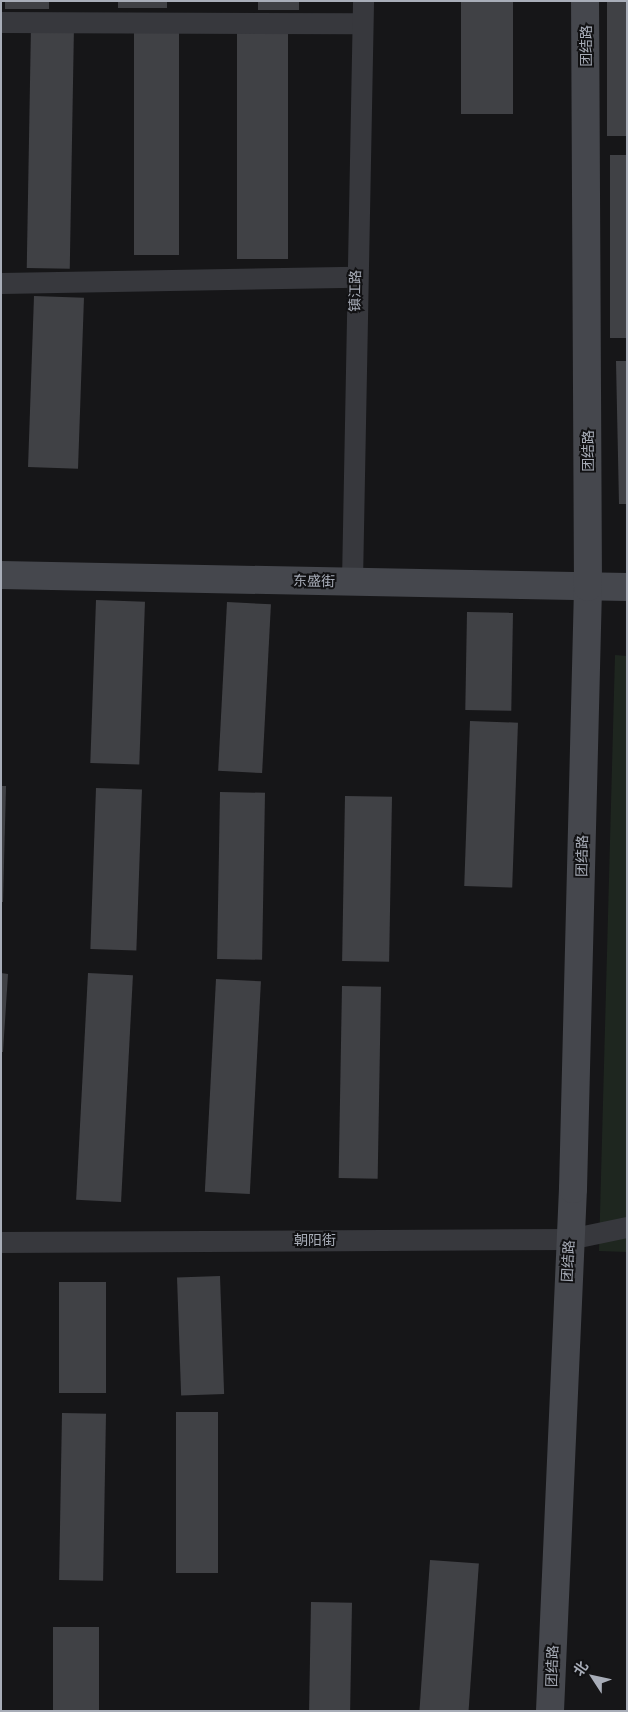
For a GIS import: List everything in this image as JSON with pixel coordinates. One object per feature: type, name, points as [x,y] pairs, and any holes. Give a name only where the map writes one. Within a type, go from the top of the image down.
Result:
[{"type":"street","name":"镇江路","points":[[352,581],[356,277],[363,1]]},
{"type":"street","name":"团结路","points":[[550,1711],[569,1238],[588,586],[586,1]]},
{"type":"street","points":[[1,22],[362,23]]},
{"type":"street","points":[[1,283],[356,277]]},
{"type":"street","name":"东盛街","points":[[1,575],[627,587]]},
{"type":"street","name":"朝阳街","points":[[1,1242],[569,1238],[627,1227]]},
{"type":"shaded area","points":[[615,655],[627,656],[627,1252],[599,1251]]},
{"type":"building","points":[[5,1],[49,1],[49,9],[5,9]]},
{"type":"building","points":[[118,1],[167,1],[167,8],[118,8]]},
{"type":"building","points":[[258,1],[299,1],[299,10],[258,10]]},
{"type":"building","points":[[461,1],[513,1],[513,114],[461,114]]},
{"type":"building","points":[[607,1],[627,1],[627,136],[607,136]]},
{"type":"building","points":[[31,25],[74,26],[70,269],[27,268]]},
{"type":"building","points":[[134,28],[179,28],[179,255],[134,255]]},
{"type":"building","points":[[237,29],[288,29],[288,259],[237,259]]},
{"type":"building","points":[[610,155],[627,155],[627,338],[610,338]]},
{"type":"building","points":[[34,296],[84,298],[78,469],[28,467]]},
{"type":"building","points":[[616,361],[627,361],[627,504],[619,504]]},
{"type":"building","points":[[96,600],[145,602],[139,765],[90,763]]},
{"type":"building","points":[[227,602],[271,604],[262,773],[218,771]]},
{"type":"building","points":[[467,612],[513,613],[511,711],[465,710]]},
{"type":"building","points":[[470,721],[518,723],[512,888],[464,886]]},
{"type":"building","points":[[1,786],[6,786],[3,902],[1,902]]},
{"type":"building","points":[[96,788],[142,790],[136,951],[90,949]]},
{"type":"building","points":[[220,792],[265,793],[262,960],[217,959]]},
{"type":"building","points":[[345,796],[392,797],[389,962],[342,961]]},
{"type":"building","points":[[1,973],[8,974],[3,1052],[1,1052]]},
{"type":"building","points":[[88,973],[133,975],[121,1202],[76,1200]]},
{"type":"building","points":[[216,979],[261,981],[250,1194],[205,1192]]},
{"type":"building","points":[[342,986],[381,987],[378,1179],[339,1178]]},
{"type":"building","points":[[220,1276],[224,1394],[181,1395],[177,1278]]},
{"type":"building","points":[[59,1282],[106,1282],[106,1393],[59,1393]]},
{"type":"building","points":[[176,1412],[218,1412],[218,1573],[176,1573]]},
{"type":"building","points":[[62,1413],[106,1414],[103,1581],[59,1580]]},
{"type":"building","points":[[430,1560],[479,1563],[469,1711],[419,1711]]},
{"type":"building","points":[[311,1602],[352,1603],[350,1711],[309,1711]]},
{"type":"building","points":[[53,1627],[99,1627],[99,1711],[53,1711]]}]
